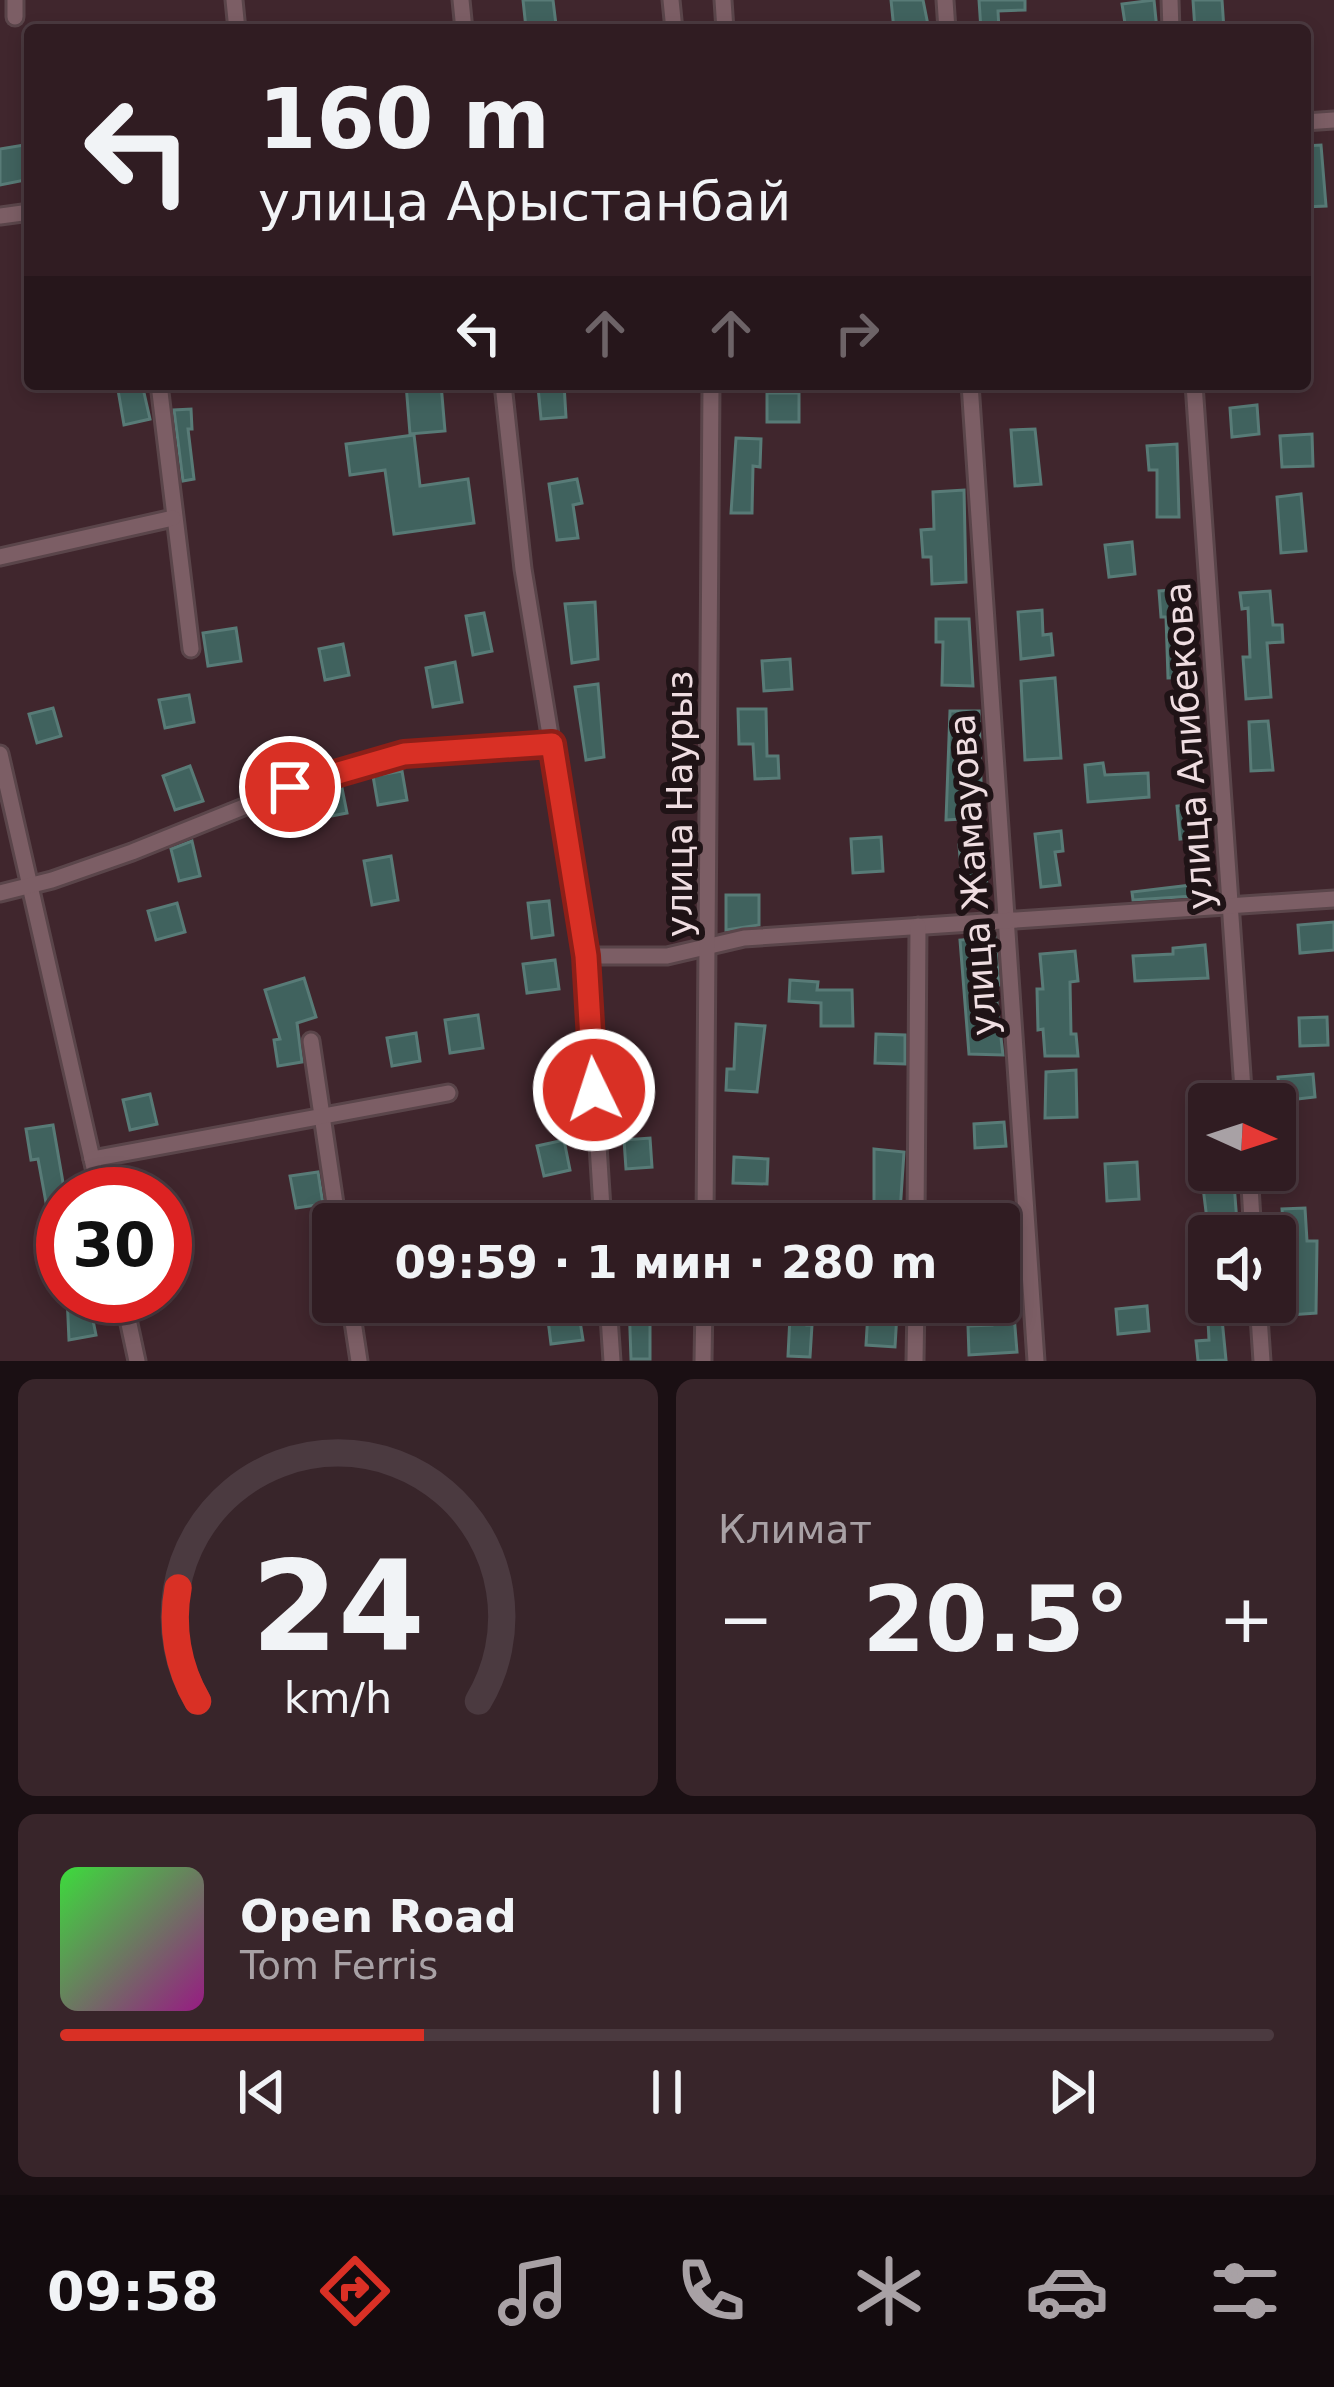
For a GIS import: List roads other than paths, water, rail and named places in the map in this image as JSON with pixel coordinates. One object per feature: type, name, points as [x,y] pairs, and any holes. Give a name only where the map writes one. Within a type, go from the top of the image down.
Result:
[{"type":"street","points":[[160,390],[191,649]]},
{"type":"street","points":[[504,390],[524,569],[586,956],[602,1203]]},
{"type":"street","name":"улица Наурыз","points":[[705,1203],[711,390]]},
{"type":"street","name":"улица Жамауова","points":[[970,390],[1036,1361]]},
{"type":"street","name":"улица Алибекова","points":[[1194,390],[1243,1083]]},
{"type":"street","points":[[0,557],[173,518]]},
{"type":"street","points":[[0,893],[131,852],[323,775],[404,754],[552,744]]},
{"type":"street","points":[[0,754],[94,1167]]},
{"type":"street","points":[[586,956],[667,956],[744,938],[1334,899]]},
{"type":"street","points":[[916,1203],[918,926]]},
{"type":"street","points":[[311,1041],[335,1203]]},
{"type":"street","points":[[92,1159],[448,1093]]},
{"type":"street","points":[[129,1323],[137,1361]]},
{"type":"street","points":[[353,1323],[359,1361]]},
{"type":"street","points":[[609,1323],[612,1361]]},
{"type":"street","points":[[703,1361],[704,1323]]},
{"type":"street","points":[[915,1361],[916,1323]]},
{"type":"street","points":[[1259,1323],[1262,1361]]}]
